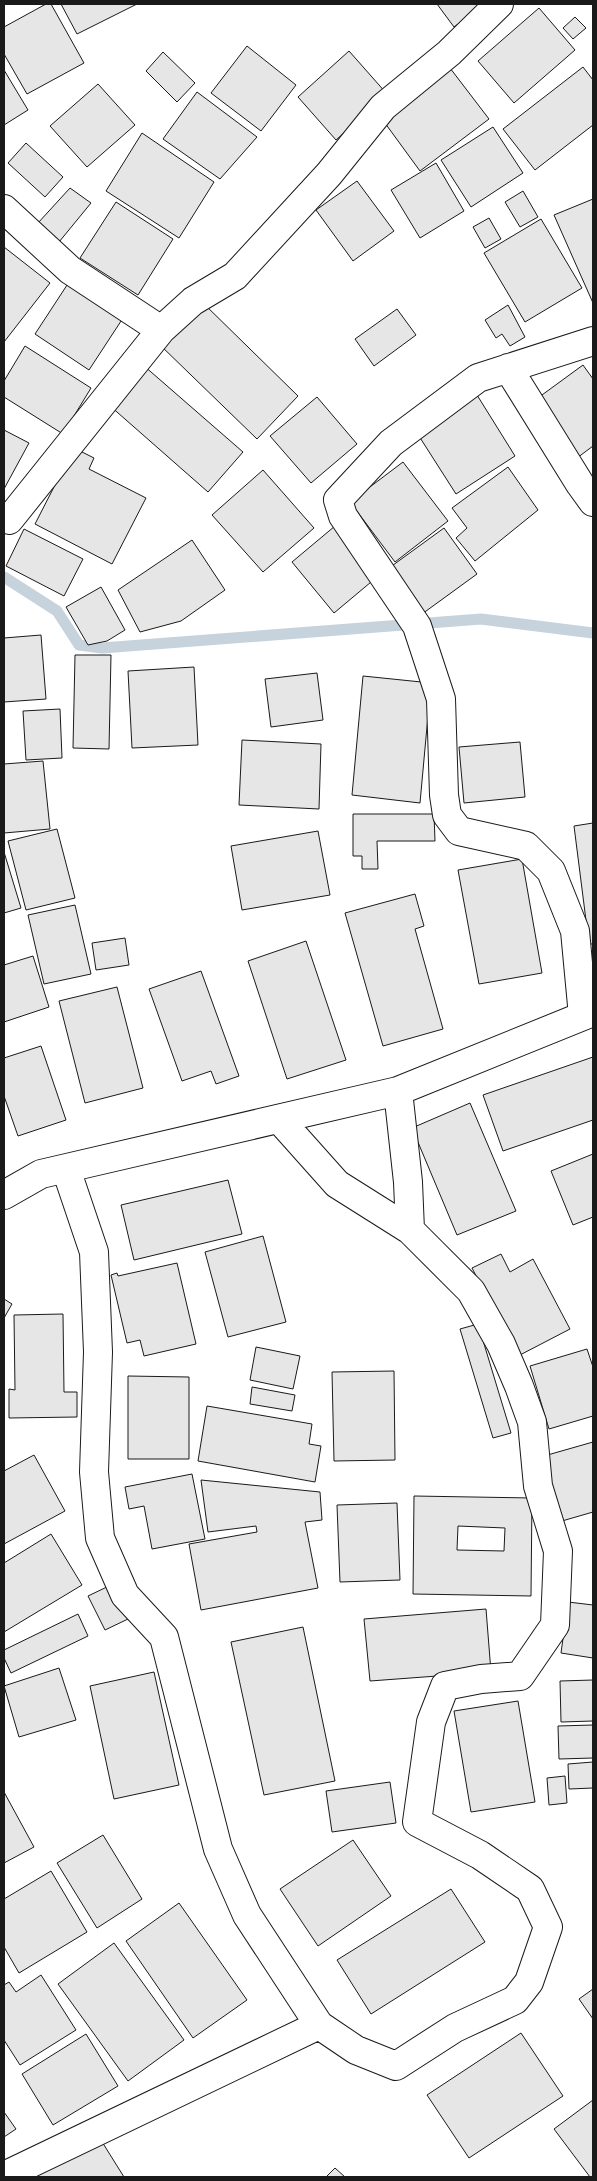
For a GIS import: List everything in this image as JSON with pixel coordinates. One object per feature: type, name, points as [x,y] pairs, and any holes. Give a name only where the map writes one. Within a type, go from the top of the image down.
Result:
[{"type":"street","points":[[9,520],[162,330],[193,301],[235,276],[329,174],[383,107],[449,53],[499,4]]},
{"type":"street","points":[[4,209],[70,270],[162,330]]},
{"type":"street","points":[[4,1195],[42,1174],[398,1091],[588,1014],[575,931],[551,871],[526,846],[459,831],[447,815],[444,795],[441,699],[417,626],[343,516],[338,500],[390,443],[478,378],[593,341]]},
{"type":"street","points":[[508,368],[593,502]]},
{"type":"street","points":[[398,1091],[408,1182],[410,1230]]},
{"type":"street","points":[[66,1169],[94,1252],[98,1352],[94,1472],[100,1538],[125,1595],[164,1638],[218,1849],[247,1915],[319,2025],[356,2050],[396,2066],[455,2028],[516,2000],[529,1982],[548,1927],[530,1889],[480,1855],[417,1822],[431,1722],[445,1686],[481,1679],[520,1676],[555,1625],[558,1551],[538,1486],[532,1422],[520,1386],[501,1344],[471,1291],[410,1230],[337,1184],[279,1119]]},
{"type":"street","points":[[4,2176],[319,2025]]},
{"type":"building","points":[[46,4],[51,4],[84,63],[27,94],[4,54],[4,27]]},
{"type":"building","points":[[61,4],[137,4],[77,34]]},
{"type":"building","points":[[437,4],[485,4],[454,27]]},
{"type":"building","points":[[539,8],[575,50],[514,103],[478,61]]},
{"type":"building","points":[[575,17],[586,28],[573,39],[563,28]]},
{"type":"building","points":[[247,46],[296,85],[261,131],[211,93]]},
{"type":"building","points":[[349,51],[387,94],[336,140],[298,97]]},
{"type":"building","points":[[163,52],[195,83],[177,102],[146,71]]},
{"type":"building","points":[[583,67],[593,80],[593,125],[535,170],[503,129]]},
{"type":"building","points":[[450,68],[489,119],[420,171],[382,119]]},
{"type":"building","points":[[4,70],[28,110],[4,125]]},
{"type":"building","points":[[98,84],[135,125],[87,167],[50,126]]},
{"type":"building","points":[[197,92],[257,137],[220,179],[163,139]]},
{"type":"building","points":[[493,127],[523,173],[471,207],[441,160]]},
{"type":"building","points":[[142,133],[214,182],[179,238],[106,191]]},
{"type":"building","points":[[26,143],[63,177],[45,197],[8,163]]},
{"type":"building","points":[[436,163],[464,211],[420,238],[391,190]]},
{"type":"building","points":[[357,181],[394,231],[353,261],[316,210]]},
{"type":"building","points":[[70,188],[91,203],[59,242],[38,223]]},
{"type":"building","points":[[523,191],[538,217],[520,227],[505,202]]},
{"type":"building","points":[[593,199],[593,303],[554,215]]},
{"type":"building","points":[[116,202],[173,239],[138,295],[80,258]]},
{"type":"building","points":[[489,218],[501,239],[485,248],[473,227]]},
{"type":"building","points":[[541,219],[582,288],[525,322],[484,253]]},
{"type":"building","points":[[4,247],[50,283],[4,342]]},
{"type":"building","points":[[71,279],[125,315],[89,370],[35,334]]},
{"type":"building","points":[[200,300],[298,396],[257,439],[158,343]]},
{"type":"building","points":[[508,305],[525,337],[510,346],[502,334],[496,338],[485,320]]},
{"type":"building","points":[[397,309],[416,335],[374,366],[355,339]]},
{"type":"building","points":[[25,346],[91,388],[63,434],[4,397],[4,381]]},
{"type":"building","points":[[143,365],[243,452],[208,492],[109,405]]},
{"type":"building","points":[[583,365],[593,379],[593,446],[573,461],[531,403]]},
{"type":"building","points":[[477,395],[515,456],[456,494],[417,433]]},
{"type":"building","points":[[317,397],[357,444],[311,483],[270,436]]},
{"type":"building","points":[[4,430],[29,443],[4,489]]},
{"type":"building","points":[[74,448],[94,458],[89,469],[146,498],[112,564],[35,524]]},
{"type":"building","points":[[403,462],[448,521],[395,562],[350,502]]},
{"type":"building","points":[[508,467],[538,510],[475,561],[456,538],[467,528],[452,508]]},
{"type":"building","points":[[263,470],[314,528],[263,572],[212,515]]},
{"type":"building","points":[[335,526],[377,577],[334,613],[292,562]]},
{"type":"building","points":[[444,528],[477,574],[422,614],[389,568]]},
{"type":"building","points":[[24,529],[83,559],[64,596],[6,566]]},
{"type":"building","points":[[192,540],[225,590],[181,621],[140,632],[118,590]]},
{"type":"building","points":[[101,587],[125,630],[107,641],[88,645],[66,607]]},
{"type":"building","points":[[41,635],[46,699],[4,702],[4,638]]},
{"type":"building","points":[[75,655],[111,655],[109,749],[73,748]]},
{"type":"building","points":[[194,667],[198,745],[132,748],[128,671]]},
{"type":"building","points":[[317,673],[323,720],[271,727],[265,679]]},
{"type":"building","points":[[363,676],[431,683],[420,803],[352,795]]},
{"type":"building","points":[[60,709],[62,758],[26,760],[23,711]]},
{"type":"building","points":[[242,740],[321,744],[319,809],[239,805]]},
{"type":"building","points":[[520,742],[525,797],[464,803],[459,747]]},
{"type":"building","points":[[43,761],[50,829],[4,833],[4,764]]},
{"type":"building","points":[[353,814],[434,814],[435,841],[377,841],[378,869],[362,869],[362,856],[353,856]]},
{"type":"building","points":[[593,823],[593,944],[589,944],[574,826]]},
{"type":"building","points":[[57,829],[75,898],[26,910],[8,841]]},
{"type":"building","points":[[318,831],[330,895],[242,910],[231,846]]},
{"type":"building","points":[[4,852],[21,908],[4,913]]},
{"type":"building","points":[[522,859],[542,973],[479,984],[458,870]]},
{"type":"building","points":[[415,894],[424,926],[415,929],[443,1029],[383,1046],[345,913]]},
{"type":"building","points":[[75,905],[91,974],[44,984],[28,915]]},
{"type":"building","points":[[125,938],[129,965],[96,970],[92,943]]},
{"type":"building","points":[[306,941],[346,1060],[287,1079],[248,961]]},
{"type":"building","points":[[33,956],[49,1007],[4,1022],[4,965]]},
{"type":"building","points":[[201,971],[239,1076],[216,1084],[211,1071],[182,1081],[149,989]]},
{"type":"building","points":[[117,987],[143,1088],[85,1103],[59,1001]]},
{"type":"building","points":[[41,1046],[66,1120],[18,1136],[4,1096],[4,1058]]},
{"type":"building","points":[[593,1057],[593,1120],[503,1151],[483,1095]]},
{"type":"building","points":[[470,1103],[516,1211],[457,1235],[412,1128]]},
{"type":"building","points":[[593,1154],[593,1217],[573,1225],[551,1171]]},
{"type":"building","points":[[228,1180],[242,1234],[134,1260],[121,1205]]},
{"type":"building","points":[[263,1236],[286,1322],[228,1337],[205,1252]]},
{"type":"building","points":[[501,1254],[510,1272],[533,1259],[570,1329],[518,1356],[472,1268]]},
{"type":"building","points":[[177,1263],[196,1344],[144,1356],[140,1340],[127,1343],[111,1275],[117,1273],[118,1276]]},
{"type":"building","points":[[4,1299],[12,1304],[4,1318]]},
{"type":"building","points":[[63,1314],[64,1392],[77,1392],[77,1417],[9,1418],[9,1389],[15,1390],[14,1315]]},
{"type":"building","points":[[478,1324],[511,1433],[493,1438],[460,1329]]},
{"type":"building","points":[[256,1347],[300,1356],[293,1389],[250,1380]]},
{"type":"building","points":[[587,1349],[593,1367],[593,1416],[549,1429],[530,1366]]},
{"type":"building","points":[[394,1371],[395,1460],[334,1461],[332,1372]]},
{"type":"building","points":[[128,1376],[189,1377],[189,1459],[128,1459]]},
{"type":"building","points":[[252,1387],[295,1395],[292,1411],[250,1404]]},
{"type":"building","points":[[207,1406],[312,1424],[309,1444],[321,1446],[315,1482],[198,1461]]},
{"type":"building","points":[[593,1442],[593,1512],[562,1521],[544,1456]]},
{"type":"building","points":[[34,1455],[65,1511],[4,1544],[4,1471]]},
{"type":"building","points":[[192,1474],[205,1539],[152,1549],[144,1506],[129,1509],[125,1487]]},
{"type":"building","points":[[201,1480],[320,1492],[322,1520],[305,1522],[318,1588],[201,1610],[189,1544],[257,1532],[256,1526],[208,1532]]},
{"type":"building","points":[[414,1496],[532,1498],[531,1596],[413,1594]],"holes":[[[458,1526],[505,1528],[504,1551],[457,1550]]]},
{"type":"building","points":[[397,1503],[400,1580],[340,1582],[337,1505]]},
{"type":"building","points":[[51,1534],[82,1585],[4,1632],[4,1563]]},
{"type":"building","points":[[111,1585],[128,1619],[105,1630],[88,1596]]},
{"type":"building","points":[[568,1602],[593,1605],[593,1658],[561,1653]]},
{"type":"building","points":[[486,1609],[491,1672],[370,1681],[364,1619]]},
{"type":"building","points":[[78,1614],[88,1636],[11,1673],[4,1658],[4,1650]]},
{"type":"building","points":[[303,1627],[335,1781],[264,1795],[231,1642]]},
{"type":"building","points":[[59,1668],[76,1720],[19,1737],[4,1686]]},
{"type":"building","points":[[154,1672],[179,1785],[114,1799],[90,1686]]},
{"type":"building","points":[[593,1680],[593,1721],[561,1722],[560,1681]]},
{"type":"building","points":[[518,1701],[535,1802],[471,1812],[454,1711]]},
{"type":"building","points":[[593,1725],[593,1758],[559,1759],[558,1726]]},
{"type":"building","points":[[593,1762],[593,1788],[569,1789],[568,1764]]},
{"type":"building","points":[[565,1776],[567,1803],[549,1805],[547,1778]]},
{"type":"building","points":[[390,1782],[396,1823],[332,1832],[326,1791]]},
{"type":"building","points":[[4,1792],[34,1847],[4,1863]]},
{"type":"building","points":[[103,1835],[142,1899],[97,1928],[57,1863]]},
{"type":"building","points":[[353,1840],[391,1896],[318,1946],[280,1889]]},
{"type":"building","points":[[51,1871],[87,1932],[19,1973],[4,1947],[4,1899]]},
{"type":"building","points":[[451,1889],[485,1942],[371,2014],[337,1960]]},
{"type":"building","points":[[179,1903],[247,2000],[193,2038],[126,1941]]},
{"type":"building","points":[[114,1943],[184,2040],[128,2081],[58,1984]]},
{"type":"building","points":[[41,1975],[76,2030],[20,2065],[4,2040],[4,1985],[9,1982],[16,1992]]},
{"type":"building","points":[[593,1989],[593,2019],[579,1999]]},
{"type":"building","points":[[521,2033],[563,2096],[469,2158],[427,2095]]},
{"type":"building","points":[[86,2034],[118,2086],[53,2125],[22,2074]]},
{"type":"building","points":[[593,2100],[593,2177],[590,2177],[554,2129]]},
{"type":"building","points":[[4,2112],[16,2129],[4,2137]]},
{"type":"building","points":[[99,2137],[124,2177],[34,2177]]},
{"type":"building","points":[[335,2168],[345,2177],[326,2177]]},
{"type":"waterway","points":[[4,577],[57,611],[79,645],[102,648],[481,619],[593,633]]}]
